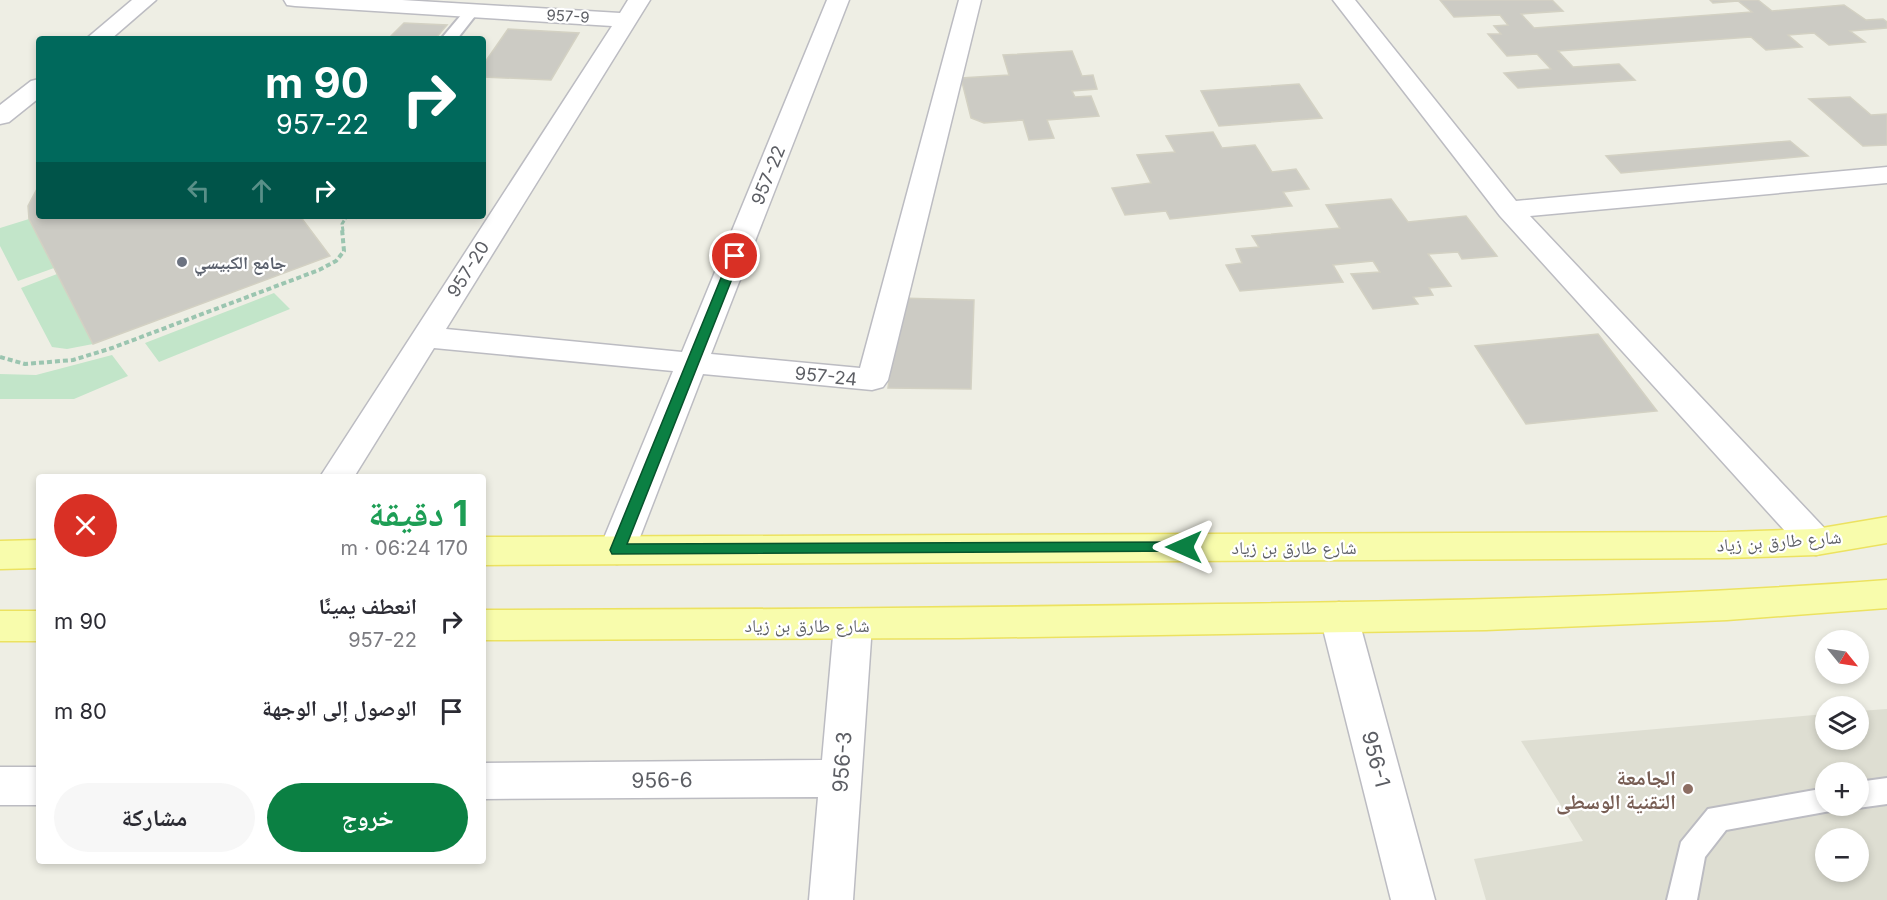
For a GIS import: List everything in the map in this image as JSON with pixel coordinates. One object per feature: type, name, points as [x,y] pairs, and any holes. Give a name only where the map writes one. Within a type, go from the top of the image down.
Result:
[{"type":"main road","name":"شارع طارق بن زياد","points":[[486,550],[1715,545],[1816,542],[1887,530]]},
{"type":"main road","points":[[0,555],[36,554]]},
{"type":"main road","name":"شارع طارق بن زياد","points":[[486,625],[853,625],[1339,617],[1770,604],[1887,594]]},
{"type":"main road","points":[[0,626],[36,626]]},
{"type":"street","points":[[101,36],[145,0]]},
{"type":"street","name":"957-9","points":[[295,0],[420,4],[472,10],[632,10]]},
{"type":"street","name":"957-22","points":[[617,550],[838,0]]},
{"type":"street","name":"957-24","points":[[425,337],[872,380],[970,0]]},
{"type":"street","points":[[1344,0],[1509,210],[1816,542]]},
{"type":"street","name":"957-20","points":[[339,474],[632,10]]},
{"type":"street","points":[[0,93],[33,90]]},
{"type":"street","points":[[0,117],[33,90]]},
{"type":"street","points":[[1509,210],[1887,175]]},
{"type":"street","name":"956-1","points":[[1339,617],[1413,900]]},
{"type":"street","name":"956-3","points":[[831,900],[853,625]]},
{"type":"street","name":"956-6","points":[[486,782],[840,778]]},
{"type":"street","points":[[0,786],[36,786]]},
{"type":"lane","points":[[450,36],[472,10]]},
{"type":"lane","points":[[1869,793],[1887,791]]},
{"type":"lane","points":[[1682,900],[1690,852],[1718,818],[1815,803]]},
{"type":"path","points":[[0,357],[25,364],[73,360],[112,348],[319,270],[336,261],[344,251],[342,224],[345,219]]},
{"type":"shaded area","name":"الجامعة التقنية الوسطى","points":[[1887,709],[1887,900],[1486,900],[1474,859],[1583,841],[1521,741],[1815,715],[1815,750],[1869,750],[1869,710]]},
{"type":"green space","points":[[29,219],[54,268],[18,281],[0,246],[0,228]]},
{"type":"green space","points":[[57,274],[93,344],[67,349],[52,347],[21,288]]},
{"type":"green space","points":[[274,293],[290,309],[159,362],[145,343]]},
{"type":"green space","points":[[112,355],[128,376],[74,399],[0,399],[0,374],[36,375]]},
{"type":"building","points":[[1440,0],[1552,0],[1563,11],[1521,14],[1534,28],[1752,12],[1738,1],[1713,3],[1710,0],[1758,0],[1772,11],[1844,5],[1866,20],[1883,19],[1887,22],[1887,28],[1850,31],[1865,42],[1829,45],[1814,33],[1788,35],[1802,47],[1766,50],[1751,37],[1558,51],[1573,67],[1619,64],[1635,80],[1518,88],[1504,73],[1551,69],[1537,54],[1507,56],[1488,34],[1501,34],[1494,26],[1508,25],[1500,15],[1454,17]]},
{"type":"building","points":[[404,23],[447,25],[438,36],[391,36]]},
{"type":"building","points":[[508,29],[579,33],[551,80],[486,77],[486,61]]},
{"type":"building","points":[[1072,51],[1082,76],[1093,75],[1097,89],[1072,91],[1075,97],[1091,96],[1099,116],[1047,120],[1054,138],[1029,140],[1023,120],[984,123],[971,118],[961,78],[1009,75],[1003,55]]},
{"type":"building","points":[[1299,84],[1322,118],[1219,126],[1201,91]]},
{"type":"building","points":[[1850,97],[1871,115],[1887,114],[1887,145],[1863,146],[1809,99]]},
{"type":"building","points":[[1213,132],[1222,148],[1255,145],[1272,172],[1296,169],[1309,189],[1283,192],[1292,206],[1170,219],[1166,211],[1125,215],[1112,188],[1151,183],[1137,155],[1175,152],[1166,136]]},
{"type":"building","points":[[1790,141],[1808,156],[1621,173],[1606,156]]},
{"type":"building","name":"جامع الكبيسي","points":[[36,191],[36,219],[302,219],[330,256],[93,344],[29,219],[28,206]]},
{"type":"building","points":[[1391,199],[1408,222],[1466,216],[1497,256],[1462,259],[1458,252],[1428,254],[1451,286],[1429,288],[1433,295],[1413,297],[1418,304],[1373,309],[1351,274],[1380,272],[1373,261],[1333,265],[1343,282],[1240,291],[1226,265],[1242,263],[1236,249],[1259,247],[1252,236],[1340,228],[1326,205]]},
{"type":"building","points":[[898,298],[974,300],[971,389],[888,388]]},
{"type":"building","points":[[1598,334],[1657,411],[1526,424],[1475,346]]},
{"type":"place","name":"جامع الكبيسي","points":[[182,262]]},
{"type":"place","name":"الجامعة التقنية الوسطى","points":[[1688,789]]},
{"type":"route","points":[[735,256],[617,550],[1184,547]]}]
